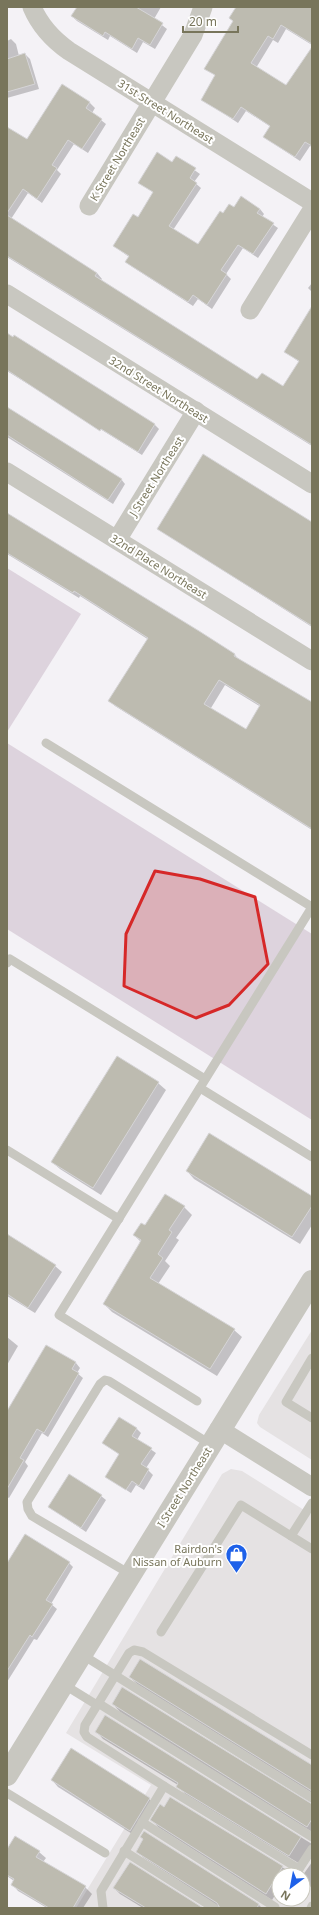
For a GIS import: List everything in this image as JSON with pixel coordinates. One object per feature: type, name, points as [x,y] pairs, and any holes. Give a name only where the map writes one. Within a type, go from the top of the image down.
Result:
[{"type":"street","name":"31st Street Northeast","points":[[32,7],[38,20],[55,41],[312,202]]},
{"type":"street","name":"K Street Northeast","points":[[89,206],[192,35],[203,7]]},
{"type":"street","points":[[250,310],[312,210]]},
{"type":"street","name":"32nd Street Northeast","points":[[7,294],[312,484]]},
{"type":"street","name":"J Street Northeast","points":[[117,540],[196,411]]},
{"type":"street","name":"32nd Place Northeast","points":[[7,472],[312,661]]},
{"type":"street","name":"I Street Northeast","points":[[7,1775],[214,1437],[312,1281]]},
{"type":"street","points":[[214,1437],[312,1487]]},
{"type":"lane","points":[[46,743],[312,907],[59,1315],[197,1401]]},
{"type":"lane","points":[[7,963],[10,959],[205,1079]]},
{"type":"lane","points":[[200,1088],[312,1157]]},
{"type":"lane","points":[[7,1150],[119,1219]]},
{"type":"lane","points":[[312,1358],[286,1402],[312,1418]]},
{"type":"lane","points":[[130,1574],[32,1516],[28,1509],[27,1502],[100,1384],[105,1380],[214,1437]]},
{"type":"lane","points":[[291,1536],[312,1503]]},
{"type":"lane","points":[[161,1632],[241,1505],[312,1549]]},
{"type":"lane","points":[[289,1867],[86,1737],[84,1732],[85,1725],[129,1653],[134,1650],[144,1652],[312,1755]]},
{"type":"lane","points":[[81,1654],[312,1798]]},
{"type":"lane","points":[[63,1684],[98,1704],[312,1837]]},
{"type":"lane","points":[[103,1908],[101,1891],[164,1786]]},
{"type":"lane","points":[[7,1793],[105,1853]]},
{"type":"lane","points":[[142,1822],[271,1902]]},
{"type":"lane","points":[[300,1867],[312,1849]]},
{"type":"lane","points":[[124,1851],[214,1908]]},
{"type":"highlighted area","points":[[155,871],[200,879],[255,897],[268,964],[229,1005],[196,1018],[124,986],[126,934]]},
{"type":"shaded area","points":[[7,568],[81,614],[7,732]]},
{"type":"shaded area","points":[[7,743],[312,934],[312,1120],[7,929]]},
{"type":"shaded area","points":[[312,1330],[312,1460],[260,1427],[257,1423],[259,1415]]},
{"type":"shaded area","points":[[231,1469],[242,1471],[312,1515],[312,1908],[76,1908],[151,1785],[66,1733],[222,1474]]},
{"type":"building","points":[[77,7],[136,7],[163,23],[150,45],[138,38],[132,49],[105,32],[103,36],[71,16]]},
{"type":"building","points":[[236,7],[312,7],[312,44],[281,25],[273,39],[268,36],[251,63],[286,85],[312,47],[312,146],[305,142],[295,157],[263,137],[270,126],[241,107],[233,119],[201,100],[215,75],[204,69],[233,21],[229,18]]},
{"type":"building","points":[[25,53],[35,84],[7,92],[7,59]]},
{"type":"building","points":[[62,84],[90,102],[86,108],[102,119],[82,149],[68,140],[52,165],[57,168],[37,199],[23,189],[7,213],[7,127],[27,139]]},
{"type":"building","points":[[157,152],[172,162],[176,156],[196,168],[190,178],[197,183],[169,226],[198,244],[220,211],[223,213],[229,204],[234,207],[241,196],[260,209],[257,213],[274,223],[253,254],[238,245],[221,270],[227,274],[207,305],[193,295],[188,302],[125,262],[129,256],[113,246],[133,214],[138,217],[153,192],[138,183]]},
{"type":"building","points":[[7,215],[97,273],[95,276],[257,379],[262,373],[283,386],[299,361],[284,352],[312,306],[312,445],[7,256]]},
{"type":"building","points":[[7,333],[13,337],[14,335],[155,424],[138,452],[101,429],[100,431],[7,370]]},
{"type":"building","points":[[7,407],[122,479],[108,500],[7,435]]},
{"type":"building","points":[[203,454],[312,522],[312,626],[157,529]]},
{"type":"building","points":[[7,513],[199,631],[235,654],[234,656],[312,702],[312,829],[108,701],[148,638],[74,591],[73,593],[7,553]],"holes":[[[219,680],[260,705],[246,729],[204,704]]]},
{"type":"building","points":[[117,1056],[159,1082],[93,1188],[51,1162]]},
{"type":"building","points":[[209,1133],[312,1196],[312,1206],[292,1237],[186,1171]]},
{"type":"building","points":[[165,1194],[185,1206],[169,1230],[172,1232],[158,1254],[163,1258],[150,1278],[235,1329],[210,1369],[103,1304],[141,1240],[133,1235],[141,1223],[145,1225]]},
{"type":"building","points":[[7,1234],[56,1265],[28,1308],[7,1294]]},
{"type":"building","points":[[46,1345],[76,1362],[72,1369],[79,1373],[44,1433],[37,1429],[20,1458],[24,1460],[7,1489],[7,1411]]},
{"type":"building","points":[[119,1417],[137,1428],[132,1436],[152,1448],[141,1464],[149,1469],[139,1486],[132,1481],[126,1490],[105,1477],[119,1454],[102,1443]]},
{"type":"building","points":[[69,1474],[102,1495],[81,1528],[48,1507]]},
{"type":"building","points":[[25,1534],[70,1562],[46,1600],[53,1604],[32,1637],[30,1635],[7,1671],[7,1563]]},
{"type":"building","points":[[140,1659],[312,1765],[312,1791],[129,1677]]},
{"type":"building","points":[[122,1687],[312,1804],[312,1819],[307,1827],[112,1704]]},
{"type":"building","points":[[105,1715],[301,1837],[289,1856],[176,1787],[178,1783],[95,1732]]},
{"type":"building","points":[[71,1748],[150,1798],[130,1831],[51,1780]]},
{"type":"building","points":[[170,1797],[283,1866],[271,1867],[271,1886],[266,1894],[150,1820],[160,1804],[164,1807]]},
{"type":"building","points":[[144,1831],[259,1904],[257,1908],[220,1908],[217,1903],[136,1852],[143,1839],[140,1837]]},
{"type":"building","points":[[15,1836],[40,1851],[36,1857],[86,1886],[73,1908],[49,1908],[11,1885],[14,1879],[7,1875],[7,1849]]},
{"type":"building","points":[[130,1862],[203,1908],[146,1908],[113,1888]]},
{"type":"place","name":"Rairdon's Nissan of Auburn","points":[[237,1574]]}]
